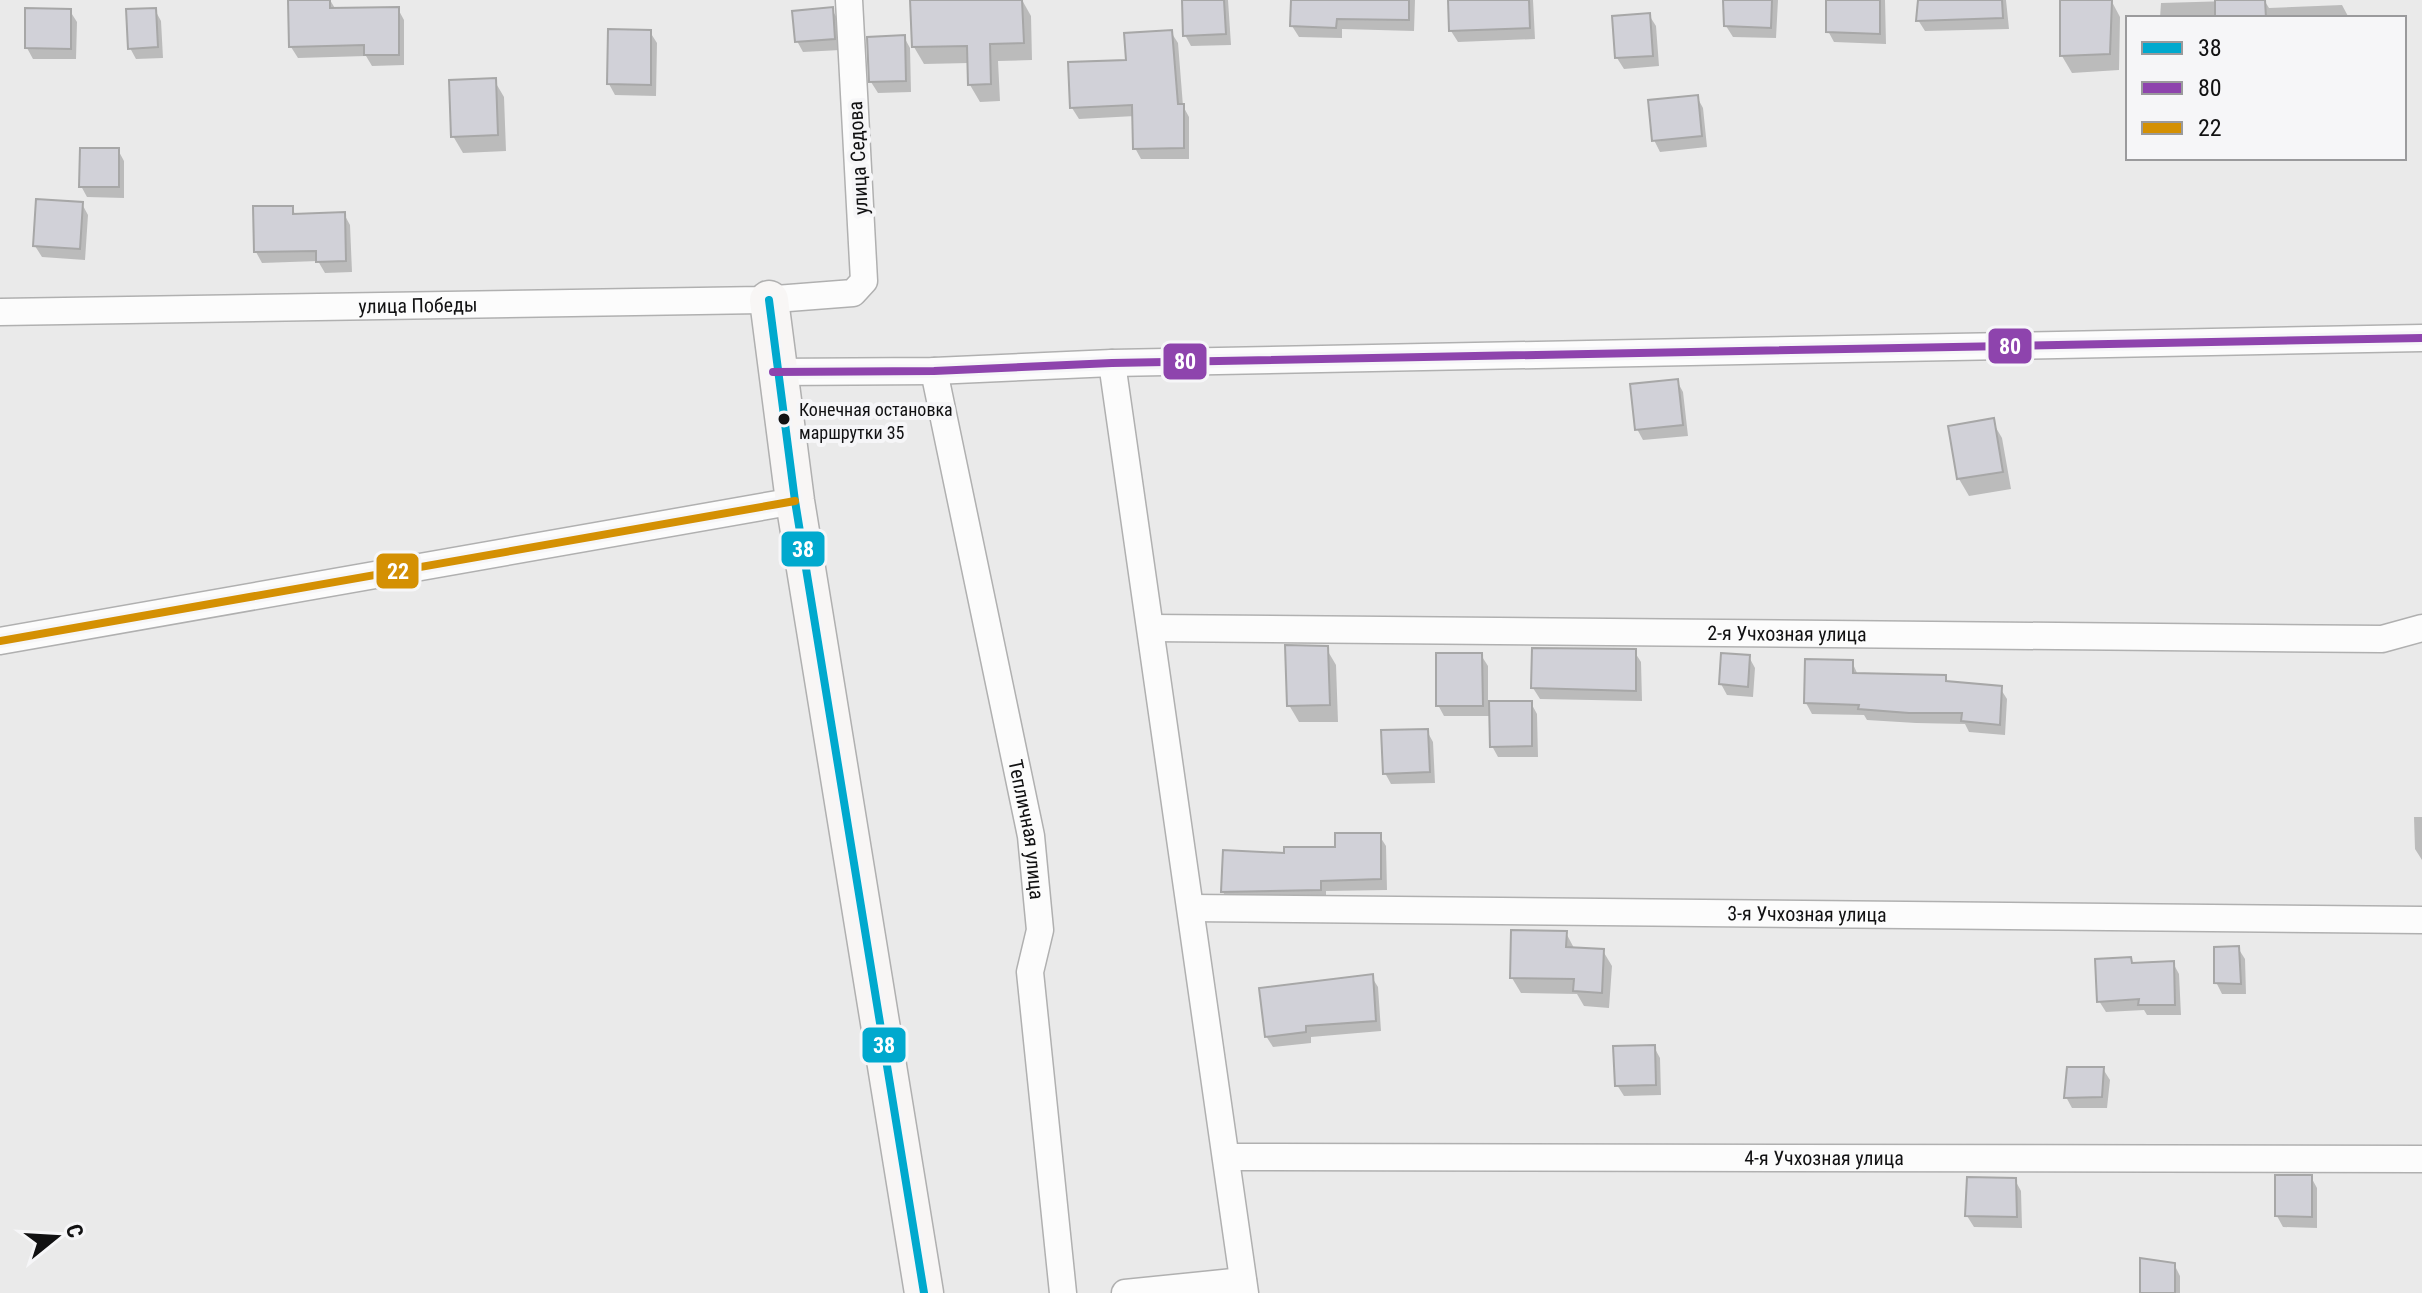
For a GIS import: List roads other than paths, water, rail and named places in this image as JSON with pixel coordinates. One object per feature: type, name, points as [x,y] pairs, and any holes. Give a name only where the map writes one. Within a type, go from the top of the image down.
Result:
[{"type":"main road","points":[[765,300],[792,502],[917,1293]]},
{"type":"main road","points":[[792,502],[924,1293]]},
{"type":"street","name":"улица Седова","points":[[836,295],[853,293],[864,281],[849,0]]},
{"type":"street","name":"улица Победы","points":[[0,312],[765,300],[836,295]]},
{"type":"street","points":[[776,372],[2422,338]]},
{"type":"street","points":[[1112,363],[1244,1287],[1125,1293]]},
{"type":"street","name":"Тепличная улица","points":[[934,371],[1031,836],[1040,930],[1030,972],[1063,1293]]},
{"type":"street","points":[[0,641],[792,502]]},
{"type":"street","name":"2-я Учхозная улица","points":[[1151,628],[2382,639],[2422,628]]},
{"type":"street","name":"3-я Учхозная улица","points":[[1191,908],[2422,920]]},
{"type":"street","name":"4-я Учхозная улица","points":[[1226,1157],[2422,1159]]},
{"type":"place","name":"Конечная остановка маршрутки 35","points":[[784,419]]}]
